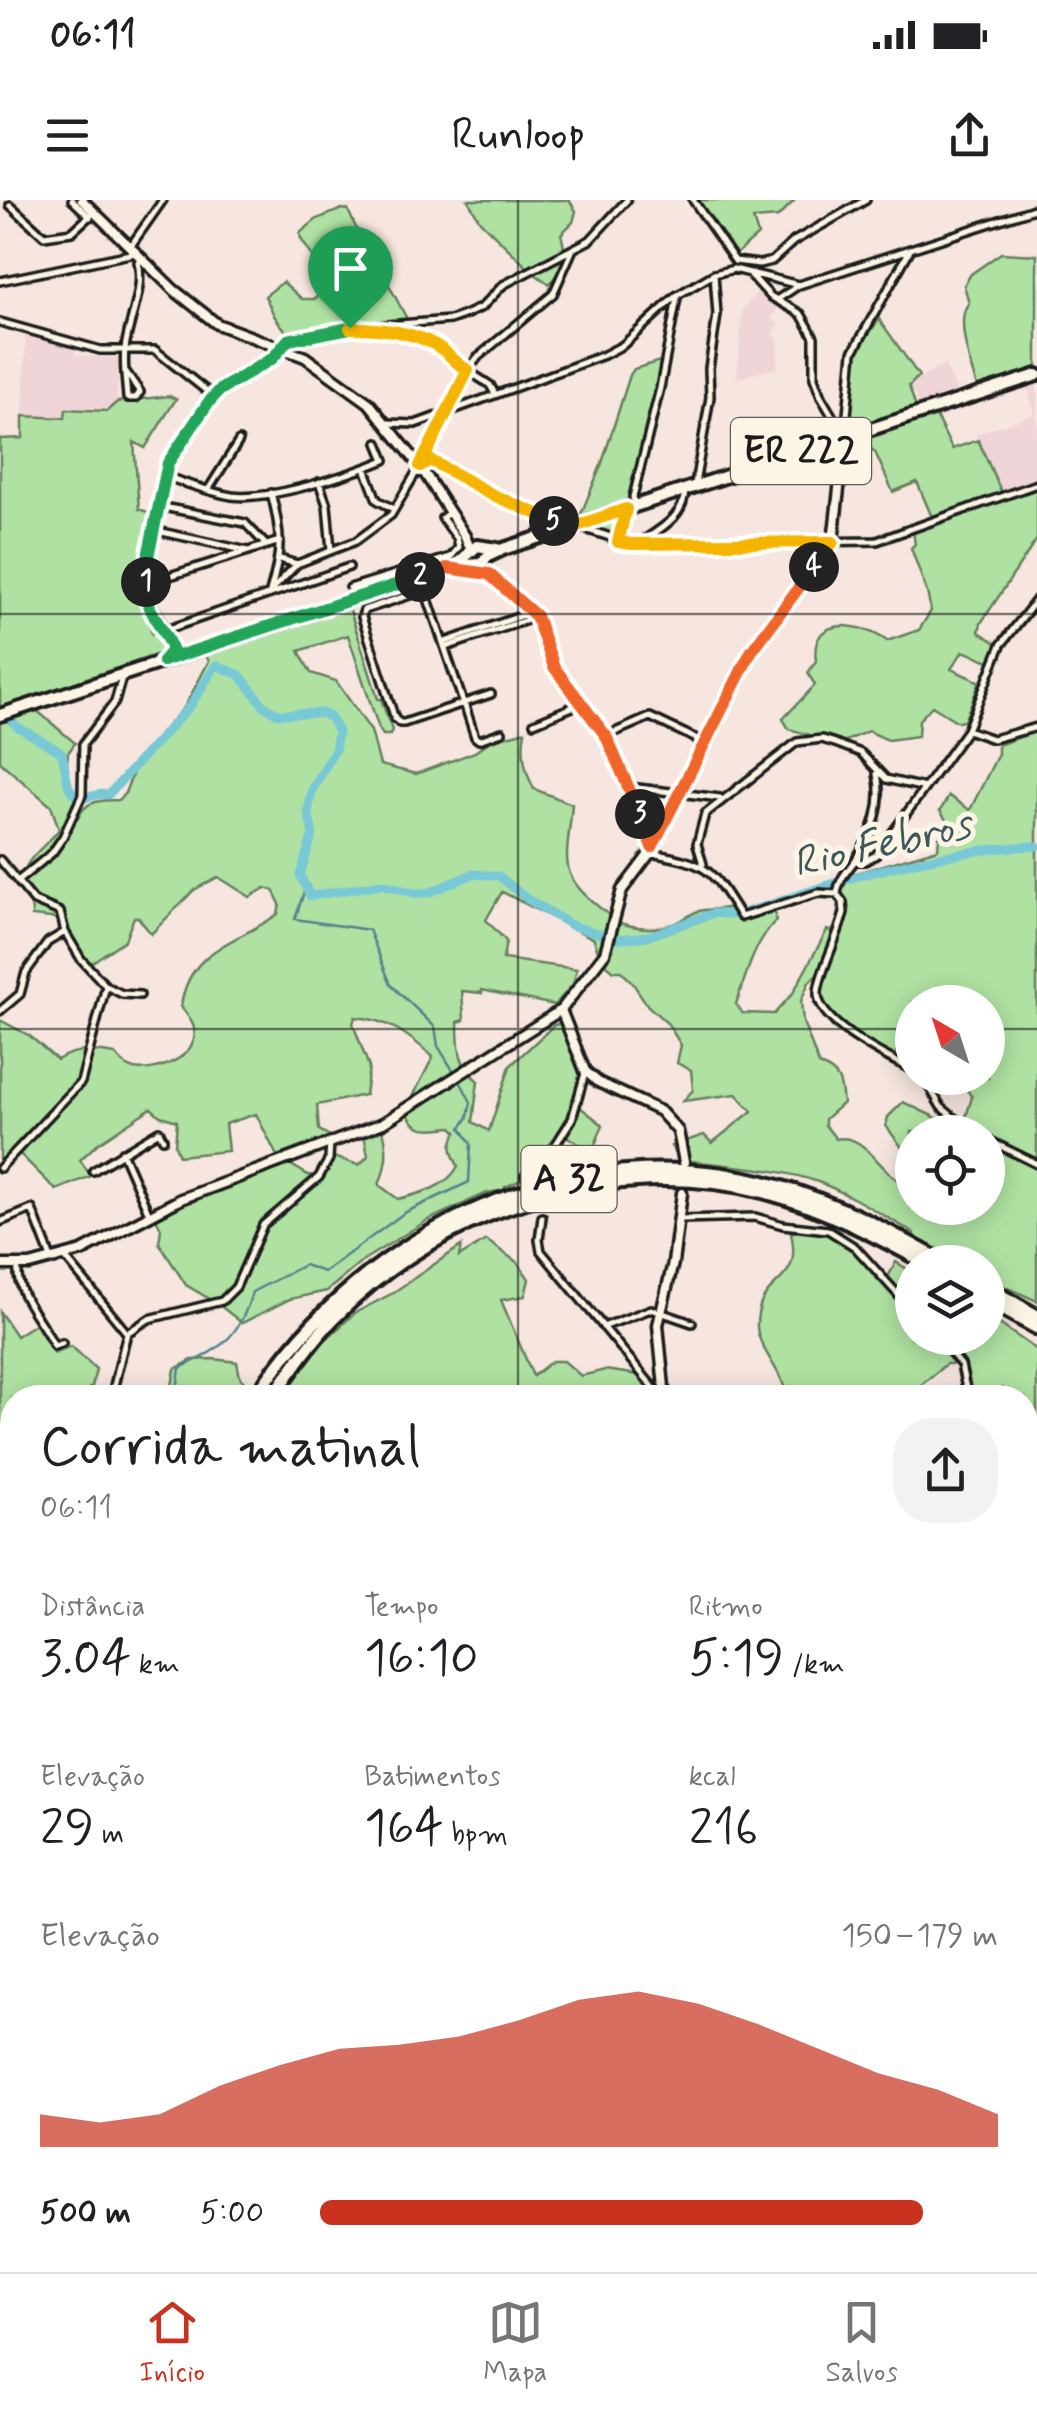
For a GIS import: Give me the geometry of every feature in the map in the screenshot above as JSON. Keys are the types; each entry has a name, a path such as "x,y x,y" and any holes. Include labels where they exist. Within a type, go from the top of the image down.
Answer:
{"highway":[{"name":"A 32","path":"265,1385 306,1331 372,1268 446,1222 516,1192 553,1182 623,1172 702,1172 773,1185 853,1213 911,1245"},
{"name":"A 32","path":"282,1385 332,1320 409,1257 482,1218 564,1191 649,1181 725,1185 764,1192 852,1224 895,1247"},
{"path":"1005,1298 1037,1316"},
{"path":"1005,1310 1037,1328"}],"main road":[{"name":"ER 222","path":"0,714 1037,374"}],"street":[{"path":"72,200 217,324 305,358 369,403 388,422 489,574 534,615 554,667 606,736 630,788 651,850"},
{"path":"82,200 92,214"},
{"path":"126,372 138,386 136,398 127,398 124,352 140,278 135,252 163,200"},
{"path":"163,661 172,650 144,589 153,530 168,463 213,396 273,358 288,340 350,328 413,324 467,314 482,307 504,285 564,250 590,240 627,200"},
{"path":"693,200 735,261 734,269"},
{"path":"735,261 772,261 784,247 866,200"},
{"path":"10,205 44,236 72,232 92,214"},
{"path":"778,299 799,286 1037,208"},
{"path":"269,594 297,564 356,542 375,530 394,509 468,370 478,357 553,294 573,249"},
{"path":"0,1265 18,1266 82,1251 181,1199 382,1123 561,1010 605,953 619,895 651,850 751,652 833,542 853,352 910,249"},
{"path":"0,282 135,252"},
{"path":"388,422 415,424 623,346 678,295 714,274 734,269 799,286"},
{"path":"750,273 770,296 801,314 814,337 814,378 833,422 845,436"},
{"path":"639,544 680,512 690,488 710,397 708,368 717,315 714,274"},
{"path":"618,542 660,388 671,336 670,318 678,295"},
{"path":"0,322 100,350 157,351 213,396"},
{"path":"411,337 413,324"},
{"path":"376,328 446,352 452,361 490,385 496,394"},
{"path":"208,490 239,441"},
{"path":"164,476 234,496 271,493 385,460 378,444"},
{"path":"420,466 430,460 493,495 571,528 639,544 886,539 1037,484"},
{"path":"365,468 377,500 394,509"},
{"path":"318,482 329,516 330,550"},
{"path":"269,594 280,560 271,493"},
{"path":"158,506 245,523 266,546"},
{"path":"350,588 451,557 459,547 442,518 450,512"},
{"path":"153,530 249,551"},
{"path":"144,589 157,580 280,541"},
{"path":"232,547 234,556"},
{"path":"280,560 297,564"},
{"path":"166,630 348,566"},
{"path":"450,567 489,574"},
{"path":"148,573 157,580"},
{"path":"491,694 464,703 404,722 395,718 362,614 366,608 425,590 445,645 464,703 476,739 502,732"},
{"path":"854,861 876,855 966,730 1001,645 1037,599"},
{"path":"445,645 534,615"},
{"path":"19,880 58,845 81,797 82,748 115,702 122,674"},
{"path":"534,723 583,703"},
{"path":"606,736 650,717 706,743"},
{"path":"966,730 993,739 1037,727"},
{"path":"837,894 818,893 740,917 703,864 697,844 705,814 797,742 807,739 822,739 861,753 876,772 896,783 925,788"},
{"path":"876,772 879,815 839,881 837,894 844,912 818,994 823,1008 838,1025 895,1062"},
{"path":"630,788 723,798"},
{"path":"651,850 703,864"},
{"path":"0,860 34,902 60,912 81,960 106,986 122,994 140,995"},
{"path":"0,1011 20,994 26,972 48,942 66,932"},
{"path":"0,1168 81,1082 106,986"},
{"path":"561,1010 585,1072 660,1112 678,1131 684,1162"},
{"path":"525,1176 549,1155 572,1118 585,1072"},
{"path":"934,1095 951,1115"},
{"path":"92,1171 159,1131 163,1139"},
{"path":"114,1385 128,1333 149,1319 217,1305 236,1287 263,1224 320,1177 329,1159 330,1143"},
{"path":"1005,1148 1037,1164"},
{"path":"122,1152 150,1215"},
{"path":"662,1385 660,1311 674,1263 682,1193"},
{"path":"0,1222 32,1209 52,1259"},
{"path":"680,1219 755,1216 783,1226 828,1230 854,1248 895,1292"},
{"path":"542,1217 538,1240 541,1252 652,1385"},
{"path":"64,1256 128,1333"},
{"path":"18,1266 17,1288 42,1321 54,1346 62,1343"},
{"path":"603,1327 651,1309 692,1322"},
{"path":"952,1355 961,1365 965,1385"}],"shaded area":[{"path":"760,288 781,304 771,319 778,324 772,335 778,338 777,368 737,378 742,311"},
{"path":"26,336 75,349 75,355 118,358 117,404 108,411 66,409 65,419 23,416"},
{"path":"945,364 958,394 919,407 911,384"},
{"path":"1037,379 1037,481 1004,494 976,434 1035,414 1026,382"}],"green space":[{"path":"468,200 569,200 576,211 573,222 561,234 563,261 549,284 480,221"},
{"path":"696,200 795,200 778,217 753,219 758,235 734,256"},
{"path":"348,210 408,321 325,329 292,339 265,296 283,282 302,299 314,299 327,289 300,233 317,219"},
{"path":"1001,253 1037,255 1037,369 977,387 963,331 969,303 964,285 971,274"},
{"path":"879,319 919,376 909,386 916,408 930,404 952,449 978,440 1005,500 1037,488 1037,539 981,623 979,632 998,644 989,661 963,651 951,669 980,682 964,721 958,722 932,706 919,720 918,736 888,740 868,731 839,744 789,729 783,719 815,685 808,673 816,661 821,635 840,626 852,627 887,641 919,630 931,611 911,548 915,544 913,531 934,522 917,482 893,492 875,452 857,437 850,413 855,355"},
{"path":"663,360 629,502 615,535 585,527 579,519 630,375 634,369"},
{"path":"169,396 176,399 145,448 134,442 139,509 153,514 141,591 152,634 161,630 167,651 0,708 0,439 23,438 23,416 65,418 66,409 107,411 117,402"},
{"path":"349,607 392,730 390,735 383,735 379,729 348,635 299,651 311,673 336,681 371,731 380,765 416,774 475,752 490,741 525,731 524,761 534,789 572,804 567,855 572,878 609,919 652,928 670,925 702,910 730,907 740,920 774,910 776,920 756,949 736,1004 742,1013 774,1014 793,993 827,930 835,931 819,972 809,982 801,1001 803,1022 819,1065 835,1075 841,1089 843,1103 825,1119 825,1125 836,1139 847,1139 864,1148 895,1178 895,1222 843,1193 801,1177 679,1159 671,1146 704,1135 712,1143 752,1111 736,1094 683,1101 693,1090 691,1070 677,1063 681,1045 632,982 601,960 594,939 502,892 486,920 506,941 503,959 577,969 573,985 554,1005 482,990 462,991 464,1020 458,1022 459,1047 466,1069 478,1081 473,1122 489,1131 510,1066 554,1025 566,1022 586,1065 580,1107 603,1125 592,1152 566,1136 544,1170 428,1220 365,1259 327,1291 290,1299 242,1323 186,1285 159,1243 161,1229 155,1216 286,1162 308,1175 318,1176 330,1156 359,1165 368,1156 364,1134 382,1127 386,1156 379,1185 398,1199 432,1189 447,1179 458,1166 452,1149 457,1132 452,1127 424,1128 410,1118 406,1110 433,1057 406,1035 378,1021 355,1017 353,1024 369,1067 365,1095 317,1105 319,1130 330,1136 277,1156 256,1114 225,1124 228,1151 179,1156 175,1145 177,1121 160,1116 151,1108 80,1160 91,1176 56,1190 18,1152 0,1167 0,1020 30,1036 57,1060 71,1053 92,1051 115,1054 134,1069 174,1061 194,1038 193,1025 181,1007 193,972 217,949 278,914 280,904 273,890 265,888 250,897 218,877 194,890 151,934 134,917 125,940 91,963 81,955 60,919 32,916 24,884 26,868 59,829 51,806 0,762 0,721 35,709 75,743 68,753 66,774 77,796 74,813 78,818 90,804 119,800 138,759 185,706 209,661 206,656 231,643"},
{"path":"1037,731 1037,1301 1005,1287 1005,1245 926,1245 912,1238 914,1233 900,1225 1005,1225 1005,1115 967,1115 971,1095 1005,1095 1005,985 895,985 895,1054 891,1060 857,1036 833,1028 814,1003 842,916 841,892 846,876 938,849 939,837 949,824 940,811 949,796 970,810 998,754 998,745"},
{"path":"903,1102 930,1115 895,1115 895,1138 886,1126 888,1117"},
{"path":"805,1228 839,1235 887,1279 895,1264 895,1355 1005,1355 1005,1328 1037,1350 1037,1385 967,1385 957,1364 946,1364 921,1385 783,1385 760,1340 757,1323 765,1296 786,1273 793,1251 791,1233"},
{"path":"486,1240 518,1263 529,1279 525,1296 501,1300 533,1376 552,1361 564,1361 581,1376 605,1370 639,1375 648,1385 290,1385 323,1342 355,1313 391,1294 461,1246 459,1257"},
{"path":"0,1312 16,1336 38,1322 54,1353 71,1346 96,1369 92,1385 0,1385"},
{"path":"192,1360 237,1362 245,1383 172,1385 175,1369"}],"waterway":[{"name":"Rio Febros","path":"7,717 61,752 69,785 76,796 108,795 190,706 216,665 240,675 264,706 278,714 322,713 331,718 338,732 335,750 312,790 308,812 313,834 300,875 310,896 382,884 428,893 473,874 499,876 527,899 573,926 619,939 649,936 714,913 735,915"},
{"name":"Rio Febros","path":"743,913 907,864 985,850 1037,846"},
{"path":"305,889 295,919 369,930 391,985 435,1027 438,1046 454,1072"},
{"path":"178,1385 180,1368 217,1348 234,1331 252,1292 304,1265 324,1272 404,1213 469,1182 471,1144 461,1128 471,1102 459,1079"}],"route":[{"path":"350,328 376,328 422,339 468,370 420,466 430,460 493,495 546,516 565,530 626,509 618,542 677,546 833,542 751,652 652,847 606,736 554,667 536,616 489,574 447,568 163,661 172,650 144,589 168,463 220,390 273,358 288,340 350,328"}]}
